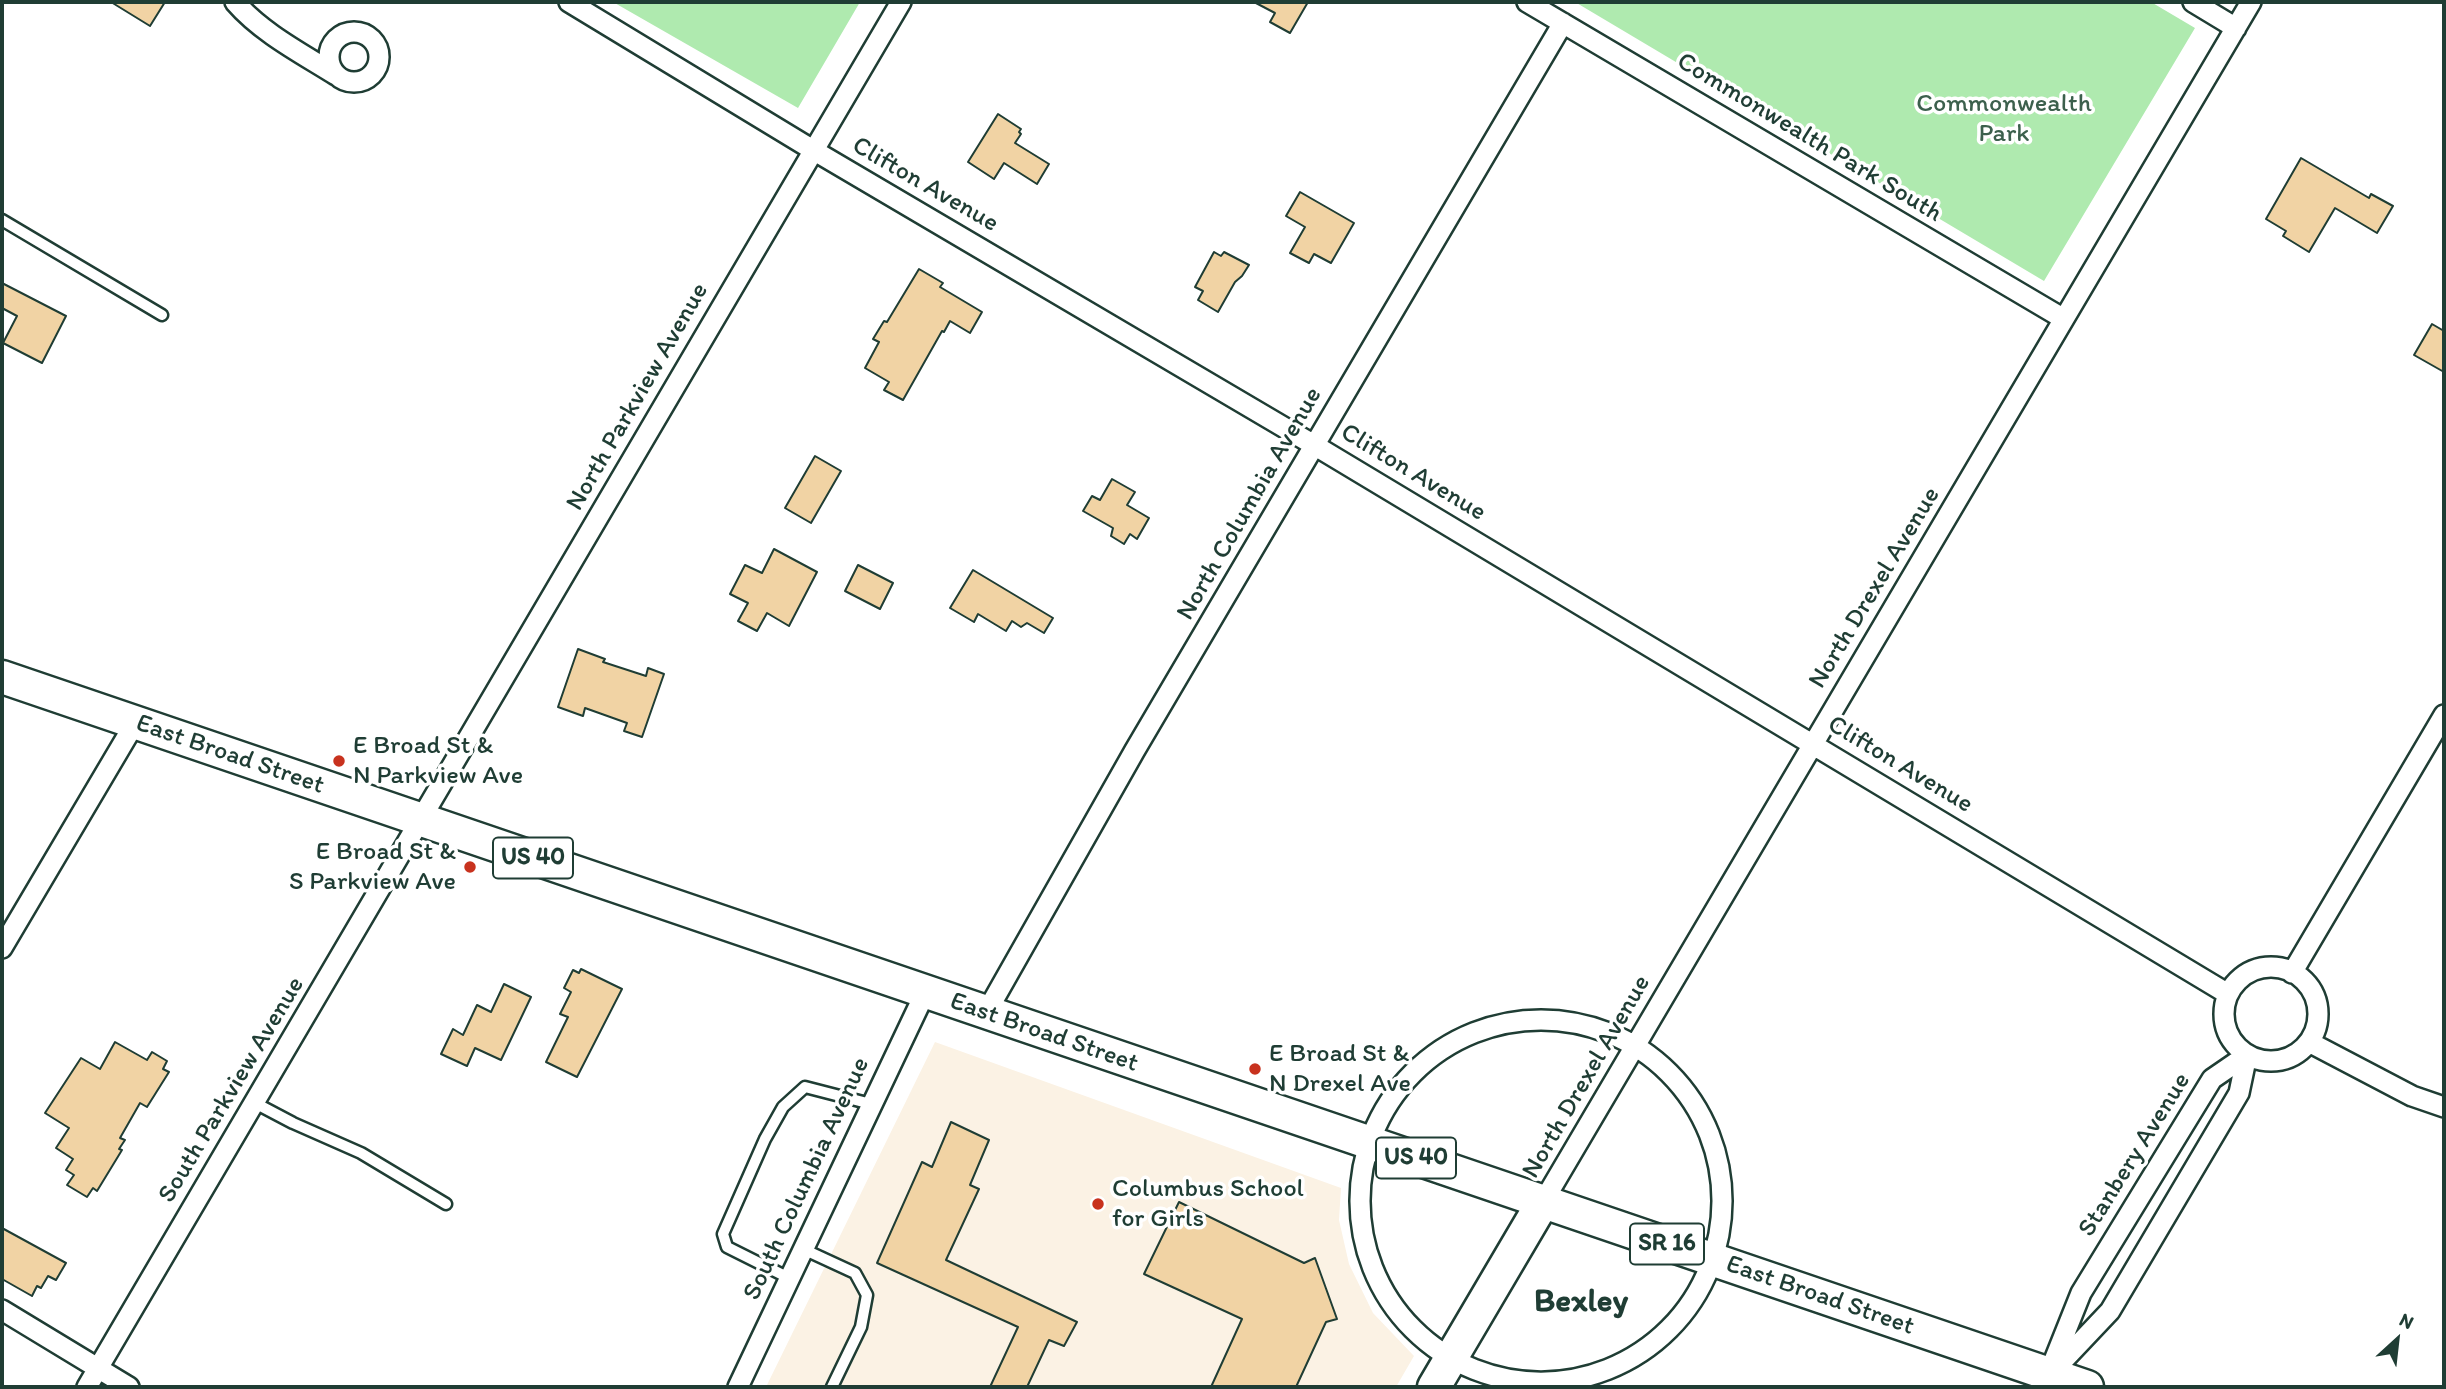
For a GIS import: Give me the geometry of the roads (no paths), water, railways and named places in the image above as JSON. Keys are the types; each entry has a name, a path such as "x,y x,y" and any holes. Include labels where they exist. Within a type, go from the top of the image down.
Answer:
{"main road":[{"name":"East Broad Street","path":"2,677 1713,1260 2047,1381 2088,1387"},
{"path":"1434,1387 1544,1202"}],"street":[{"path":"235,2 272,34 342,79"},
{"name":"Clifton Avenue","path":"569,2 813,150 1314,445 2228,994"},
{"name":"North Parkview Avenue","path":"422,820 901,2"},
{"name":"Commonwealth Park South","path":"1527,2 2064,319"},
{"path":"2193,2 2236,28"},
{"name":"North Drexel Avenue","path":"1544,1202 2251,2"},
{"name":"North Columbia Avenue","path":"986,1013 1135,750 1563,23"},
{"path":"2292,973 2444,715"},
{"path":"2,948 135,723"},
{"name":"South Parkview Avenue","path":"87,1387 422,820"},
{"path":"2278,968 2292,973 2305,982 2314,996 2318,1011 2316,1028 2309,1042 2297,1053 2282,1060 2266,1061 2247,1055 2230,1037 2224,1023 2228,994 2237,982 2256,971 2278,968"},
{"name":"South Columbia Avenue","path":"738,1387 925,993"},
{"path":"1517,1020 1559,1020 1598,1028 1635,1046 1664,1066 1685,1091 1711,1138 1719,1166 1722,1227 1713,1260 1698,1292 1675,1325 1649,1348 1615,1367 1586,1378 1551,1382 1521,1381 1485,1374 1451,1359 1403,1319 1384,1294 1363,1243 1359,1205 1361,1172 1370,1142 1387,1105 1411,1073 1442,1047 1480,1030 1517,1020"},
{"path":"2309,1042 2412,1096 2444,1107"},
{"path":"2047,1381 2110,1311 2239,1093 2247,1055"},
{"name":"Stanbery Avenue","path":"2047,1381 2081,1293 2212,1079 2247,1055"},
{"path":"2,1310 129,1387"}],"lane":[{"path":"2,220 162,315"},
{"path":"789,1278 727,1247 723,1234 765,1139 783,1107 805,1087 871,1104"},
{"path":"255,1103 361,1153 446,1204"},
{"path":"803,1249 855,1273 867,1295 860,1326 832,1387"}],"place":[{"name":"E Broad St & N Parkview Ave","path":"339,761"},
{"name":"E Broad St & S Parkview Ave","path":"470,867"},
{"name":"E Broad St & N Drexel Ave","path":"1255,1069"},
{"name":"Columbus School for Girls","path":"1098,1204"}],"district":[{"name":"Bexley","path":"1581,1303"}],"park label":[{"name":"Commonwealth Park","path":"2004,119"}]}
